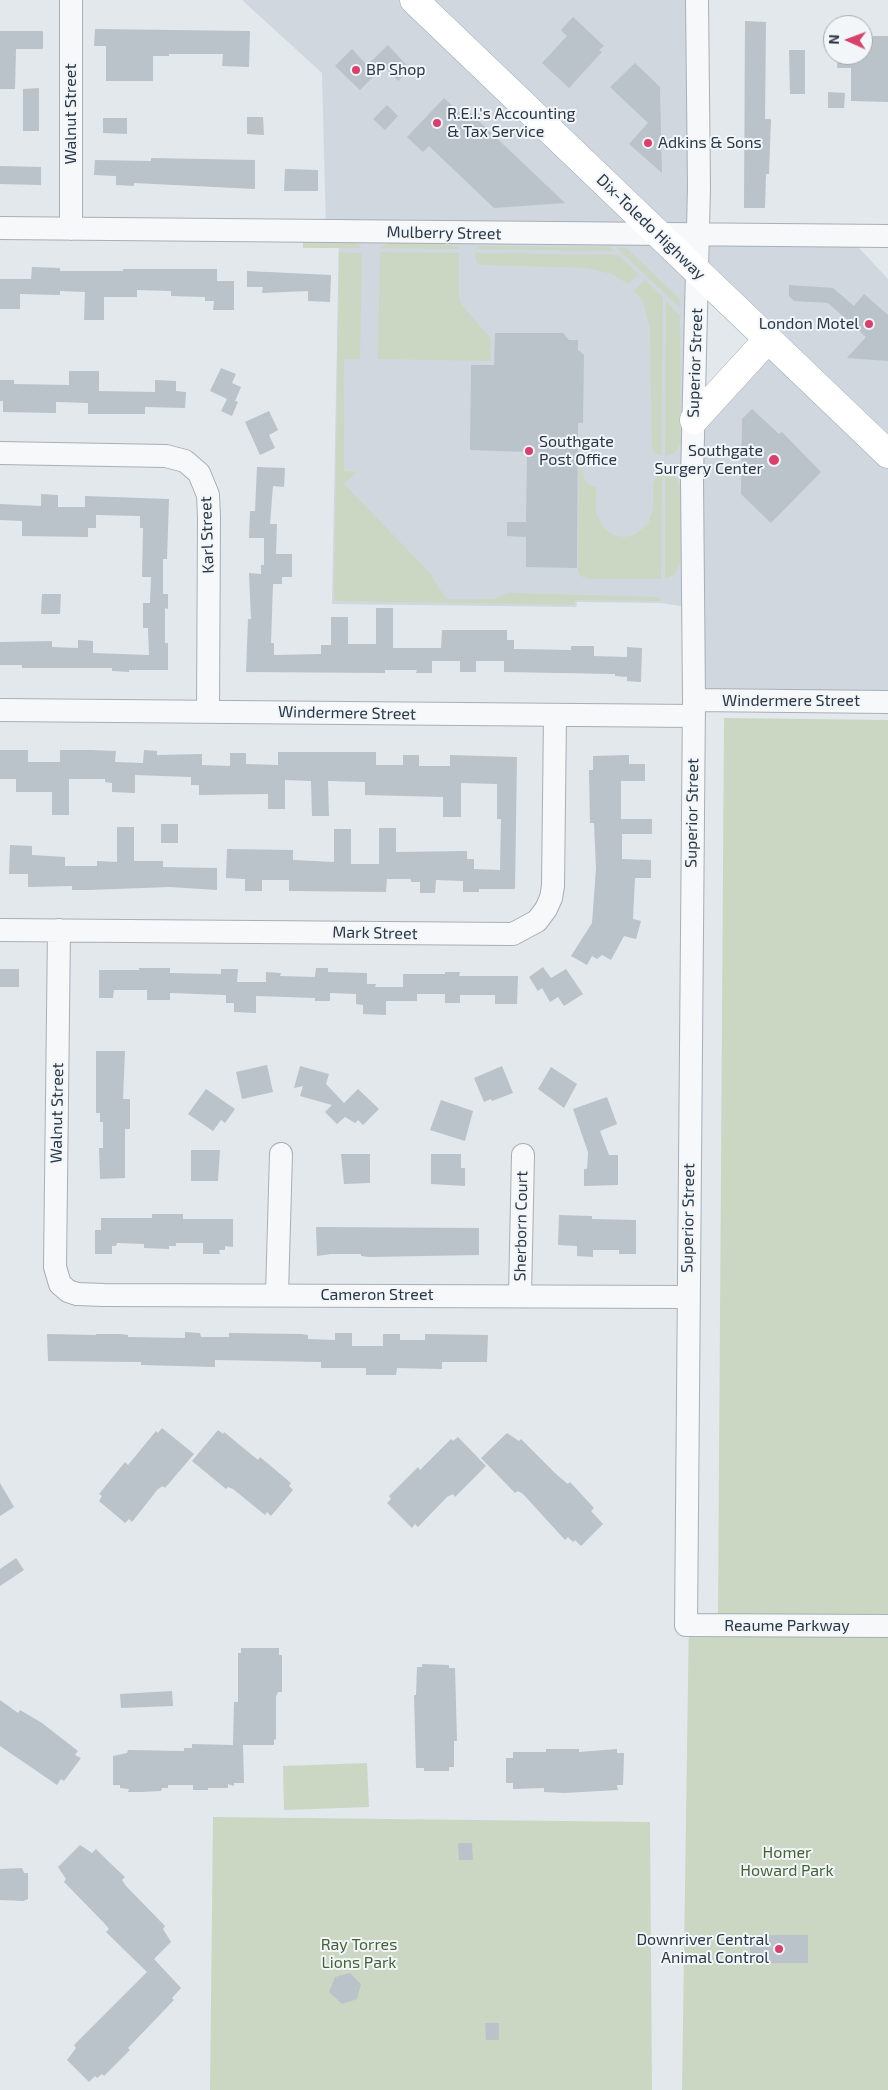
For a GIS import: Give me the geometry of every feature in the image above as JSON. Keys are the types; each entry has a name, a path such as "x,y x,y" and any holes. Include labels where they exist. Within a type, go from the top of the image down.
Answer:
{"main road":[{"name":"Dix-Toledo Highway","path":"414,0 888,454"},
{"path":"694,420 768,339"}],"street":[{"name":"Walnut Street","path":"71,0 71,228"},
{"name":"Superior Street","path":"686,1626 694,708 692,478 698,271 697,0"},
{"name":"Mulberry Street","path":"0,228 888,236"},
{"name":"Karl Street","path":"0,453 166,456 185,461 198,473 208,495 209,517 208,712"},
{"name":"Windermere Street","path":"0,710 555,715 694,708 888,702"},
{"name":"Mark Street","path":"0,930 513,934 537,921 551,898 553,886 555,715"},
{"name":"Walnut Street","path":"59,930 54,1267 60,1284 68,1291"},
{"path":"277,1294 280,1154"},
{"name":"Sherborn Court","path":"520,1296 523,1156"},
{"name":"Cameron Street","path":"68,1291 76,1294 104,1295 277,1294 688,1297"},
{"name":"Reaume Parkway","path":"686,1626 888,1626"}],"shaded area":[{"path":"242,0 697,0 698,235 848,236 888,279 888,702 694,700 693,608 661,603 577,602 576,607 332,604 339,232 326,231 322,73","holes":["698,272 768,339 694,419"]}],"green space":[{"path":"303,242 347,242 358,244 362,248 303,248"},
{"path":"388,243 432,243 456,246 460,249 380,248"},
{"path":"480,246 610,247 614,251 475,249"},
{"path":"616,247 626,248 679,298 681,309"},
{"path":"339,252 361,253 362,256 360,359 344,359 344,471 357,472 344,484 430,573 446,599 494,599 508,593 660,597 661,601 575,600 574,605 334,601"},
{"path":"380,252 459,253 459,298 462,305 491,339 491,361 378,359"},
{"path":"475,253 618,255 639,274 628,284 612,274 587,268 481,265 477,264"},
{"path":"645,280 663,297 661,456 655,454 652,447 650,329 643,301 634,291"},
{"path":"666,301 680,315 681,443 674,454 665,456"},
{"path":"579,436 582,437 583,477 589,485 596,487 596,513 604,528 613,535 624,537 634,535 648,524 653,509 653,483 657,476 662,475 661,579 588,579 581,576 578,572"},
{"path":"665,474 675,477 681,487 680,564 674,575 665,579"},
{"name":"Homer Howard Park","path":"724,718 888,720 888,2090 682,2090 689,1614 718,1613"},
{"path":"367,1763 369,1807 284,1810 283,1766"},
{"name":"Ray Torres Lions Park","path":"213,1817 650,1822 652,2090 210,2090"}],"building":[{"path":"573,17 604,46 599,50 602,52 569,88 542,63 567,36 561,30"},
{"path":"745,21 766,22 765,119 771,119 769,174 766,174 765,208 744,208"},
{"path":"95,29 250,31 249,67 222,66 223,54 169,54 169,56 153,56 153,81 106,81 106,46 94,46"},
{"path":"0,31 43,31 43,49 16,49 15,89 0,89"},
{"path":"873,36 888,36 888,102 851,101 851,68 837,68 837,65 873,65"},
{"path":"388,45 410,69 398,81 384,66 360,90 335,66 352,49 367,65"},
{"path":"789,50 805,50 805,94 790,94"},
{"path":"635,63 660,87 662,173 629,144 648,123 610,87"},
{"path":"39,88 39,131 23,131 23,89"},
{"path":"828,92 845,93 844,108 828,108"},
{"path":"444,98 460,113 465,108 565,203 494,208 429,146 423,152 407,137"},
{"path":"387,105 398,116 385,130 373,119"},
{"path":"247,117 263,117 264,135 247,134"},
{"path":"103,118 127,118 127,134 103,133"},
{"path":"151,158 255,160 255,189 134,183 134,186 116,185 116,176 94,175 95,160 151,161"},
{"path":"0,166 41,167 41,185 0,184"},
{"path":"285,169 318,170 318,191 284,191"},
{"path":"32,267 60,268 60,271 217,269 217,281 234,281 234,310 213,310 214,301 205,301 205,297 171,296 171,291 137,290 137,297 104,297 104,320 84,320 85,292 60,291 60,295 20,294 20,309 0,309 0,279 31,279"},
{"path":"247,271 331,275 330,302 308,301 308,291 262,293 263,287 247,287"},
{"name":"London Motel","path":"789,285 833,288 854,306 864,294 888,315 888,361 847,358 866,337 828,303 794,301 789,296"},
{"name":"Southgate Post Office","path":"495,333 563,333 569,340 578,340 578,350 584,355 583,423 578,423 577,568 526,567 526,537 507,536 507,522 526,522 527,452 470,450 471,365 494,365"},
{"path":"221,368 236,374 232,383 241,387 235,401 238,402 232,416 221,411 227,399 210,391"},
{"path":"69,371 99,371 99,391 155,392 155,380 176,381 176,391 186,392 185,408 145,407 145,414 88,414 88,403 56,402 56,413 3,412 3,401 0,401 0,380 14,380 14,384 69,385"},
{"name":"Southgate Surgery Center","path":"752,409 779,434 782,432 821,472 771,523 741,494 742,419"},
{"path":"269,411 278,430 269,435 275,448 260,455 245,422"},
{"path":"257,467 285,468 284,487 273,486 270,524 277,524 276,554 292,554 292,577 282,577 282,584 273,584 271,643 274,643 274,655 321,654 321,645 331,645 331,617 348,617 348,644 376,644 376,608 393,608 393,648 441,648 442,630 507,630 507,640 514,640 514,649 571,650 571,646 594,646 594,656 627,657 627,647 642,648 641,682 627,681 627,677 615,676 615,674 504,672 504,661 476,661 476,672 460,672 460,661 432,661 432,673 416,673 417,670 385,670 385,673 246,672 248,619 251,619 249,573 261,574 261,565 264,565 264,538 249,538 250,511 255,511"},
{"path":"41,494 58,495 58,507 85,507 85,496 169,499 167,559 163,559 163,594 168,594 168,609 165,608 165,643 168,643 168,670 129,670 129,672 112,671 112,668 22,668 22,665 0,665 0,642 52,641 52,647 78,648 78,640 93,641 93,653 149,655 148,628 143,628 143,603 150,603 151,577 142,577 143,528 140,528 140,516 96,515 96,528 88,528 88,537 22,536 22,521 0,520 0,504 41,506"},
{"path":"42,594 61,594 60,614 41,614"},
{"path":"0,750 28,750 28,762 60,762 60,750 116,751 115,762 143,763 144,750 157,751 157,755 202,754 202,765 230,766 230,753 246,753 246,764 278,765 278,752 376,752 376,765 403,765 403,755 419,755 419,766 450,766 450,755 517,757 515,889 479,889 479,892 463,892 463,881 436,880 435,893 420,893 420,882 411,882 411,879 387,879 386,892 289,891 289,880 262,880 262,891 245,891 245,879 226,878 227,849 293,850 293,860 334,862 334,829 351,829 351,864 379,864 379,828 396,828 396,852 467,851 467,859 474,859 474,869 500,870 501,819 497,819 497,784 461,783 461,817 443,817 443,797 365,795 365,782 328,781 329,816 312,816 311,781 285,780 285,809 268,809 268,794 199,795 199,785 191,785 191,777 135,775 135,793 112,792 112,783 105,782 105,779 69,779 69,815 52,815 52,792 16,792 16,779 0,779"},
{"path":"629,755 629,764 645,764 645,781 621,781 621,819 652,819 652,834 622,834 622,859 651,860 651,878 635,878 633,919 641,921 636,939 624,936 611,960 602,955 597,959 592,956 587,965 571,956 592,923 596,869 594,823 590,823 589,770 593,770 593,756"},
{"path":"161,824 178,824 178,843 161,843"},
{"path":"117,827 134,827 134,861 163,861 163,867 217,868 217,890 170,887 72,890 72,886 28,887 28,874 9,874 10,845 32,846 32,855 65,857 65,866 97,866 97,861 117,862"},
{"path":"543,967 551,978 566,969 583,994 564,1006 558,997 550,1002 542,988 538,991 529,977"},
{"path":"139,968 170,968 170,973 221,974 221,969 238,969 237,982 266,982 266,972 281,973 280,976 315,977 316,968 328,968 328,972 367,973 367,984 376,984 375,987 403,987 403,974 460,972 459,976 518,976 517,1004 495,1004 495,995 460,995 460,1003 445,1003 445,994 417,994 417,1001 386,1001 386,1015 363,1014 363,1005 356,1004 356,994 330,993 330,1001 315,1001 315,998 256,996 256,1013 234,1012 234,1003 226,1003 226,995 170,993 170,1000 147,1000 147,990 114,990 113,998 99,998 99,970 139,970"},
{"path":"0,969 19,969 19,987 0,987"},
{"path":"96,1051 125,1051 123,1099 130,1099 130,1129 125,1129 125,1178 100,1179 99,1148 103,1148 103,1122 100,1122 100,1113 96,1113"},
{"path":"267,1065 273,1092 242,1099 236,1072"},
{"path":"300,1066 329,1074 326,1084 344,1103 358,1089 379,1109 363,1125 358,1120 355,1123 345,1117 337,1124 325,1112 332,1105 300,1096 303,1086 294,1088"},
{"path":"502,1066 513,1093 484,1102 474,1078"},
{"path":"551,1067 577,1084 564,1108 538,1089"},
{"path":"206,1089 235,1109 225,1123 221,1120 213,1131 188,1114"},
{"path":"607,1097 617,1124 600,1131 609,1155 618,1155 618,1185 584,1186 584,1169 587,1169 588,1152 573,1109"},
{"path":"441,1100 473,1111 465,1141 430,1130"},
{"path":"191,1150 220,1150 218,1181 191,1181"},
{"path":"341,1154 370,1154 370,1183 344,1184"},
{"path":"431,1154 461,1154 461,1168 465,1168 465,1186 431,1184"},
{"path":"152,1214 183,1214 183,1219 233,1219 233,1247 225,1246 225,1250 219,1250 220,1254 203,1254 203,1243 176,1243 176,1246 169,1246 169,1249 144,1248 144,1244 117,1243 116,1246 112,1246 112,1254 95,1254 95,1230 101,1230 101,1218 152,1218"},
{"path":"559,1215 592,1216 592,1219 636,1220 636,1254 619,1254 619,1250 593,1250 593,1257 577,1256 577,1246 558,1245"},
{"path":"316,1227 479,1228 479,1255 369,1257 361,1256 361,1254 331,1254 317,1256"},
{"path":"185,1332 200,1333 201,1337 229,1337 229,1333 301,1334 308,1335 308,1339 335,1340 335,1333 352,1333 352,1346 383,1346 383,1334 400,1334 400,1340 425,1340 425,1334 488,1335 487,1362 442,1362 442,1369 397,1368 396,1375 366,1375 366,1368 321,1368 321,1362 215,1360 215,1367 141,1365 141,1362 48,1361 47,1334 120,1334 128,1335 128,1337 185,1338"},
{"path":"162,1428 194,1454 165,1488 163,1486 158,1489 132,1522 129,1519 125,1523 99,1501 102,1496 99,1494 125,1462 128,1465 156,1431 158,1433"},
{"path":"218,1430 223,1434 224,1432 258,1460 260,1457 291,1483 289,1486 293,1490 271,1516 267,1512 265,1515 233,1489 228,1487 226,1489 192,1461"},
{"path":"507,1433 519,1441 521,1439 557,1475 568,1484 570,1482 594,1508 591,1511 603,1524 581,1546 575,1540 573,1542 568,1537 565,1540 523,1494 518,1491 515,1493 481,1458"},
{"path":"458,1437 486,1466 455,1497 453,1494 447,1497 418,1527 415,1524 412,1528 387,1503 391,1499 389,1496 418,1467 420,1470 451,1439 453,1441"},
{"path":"0,1483 14,1507 0,1516"},
{"path":"16,1558 24,1570 0,1586 0,1569"},
{"path":"241,1648 279,1648 279,1655 282,1655 282,1692 278,1692 276,1697 276,1740 274,1739 274,1745 243,1745 244,1783 234,1783 234,1786 228,1784 228,1788 193,1790 193,1785 168,1785 168,1788 162,1788 161,1791 128,1792 129,1789 120,1788 120,1785 113,1785 113,1756 127,1753 128,1750 184,1751 184,1748 192,1748 192,1744 233,1745 234,1702 238,1702 238,1653 241,1653"},
{"path":"422,1664 449,1665 449,1668 455,1668 457,1741 454,1741 454,1767 449,1767 449,1771 424,1771 424,1768 416,1768 414,1695 416,1695 417,1667 422,1667"},
{"path":"172,1691 173,1706 121,1708 120,1694"},
{"path":"0,1700 18,1713 20,1710 42,1723 78,1751 75,1755 81,1758 64,1781 61,1779 57,1785 0,1746"},
{"path":"546,1749 579,1749 579,1752 617,1749 617,1753 624,1753 623,1785 617,1785 618,1790 564,1793 544,1792 544,1788 513,1789 513,1783 506,1783 506,1758 513,1758 513,1752 546,1752"},
{"path":"458,1843 472,1843 473,1860 459,1860"},
{"path":"80,1845 92,1853 96,1849 125,1877 122,1880 126,1886 165,1926 163,1929 171,1942 154,1959 181,1988 172,1998 174,2000 128,2048 130,2050 104,2076 102,2074 97,2078 95,2076 89,2082 67,2060 76,2048 74,2045 147,1972 106,1932 109,1929 105,1924 64,1882 66,1879 58,1867"},
{"path":"22,1868 24,1873 28,1873 28,1899 23,1901 0,1900 0,1869"},
{"name":"Downriver Central Animal Control","path":"750,1935 808,1935 808,1963 750,1963"},
{"path":"350,1973 361,1984 357,1999 342,2004 329,1992 335,1977"},
{"path":"485,2023 499,2023 499,2040 486,2040"}],"place":[{"name":"BP Shop","path":"356,70"},
{"name":"R.E.I.'s Accounting & Tax Service","path":"437,123"},
{"name":"Adkins & Sons","path":"648,143"},
{"name":"London Motel","path":"869,324"},
{"name":"Southgate Post Office","path":"529,451"},
{"name":"Southgate Surgery Center","path":"774,460"},
{"name":"Downriver Central Animal Control","path":"779,1949"}]}
